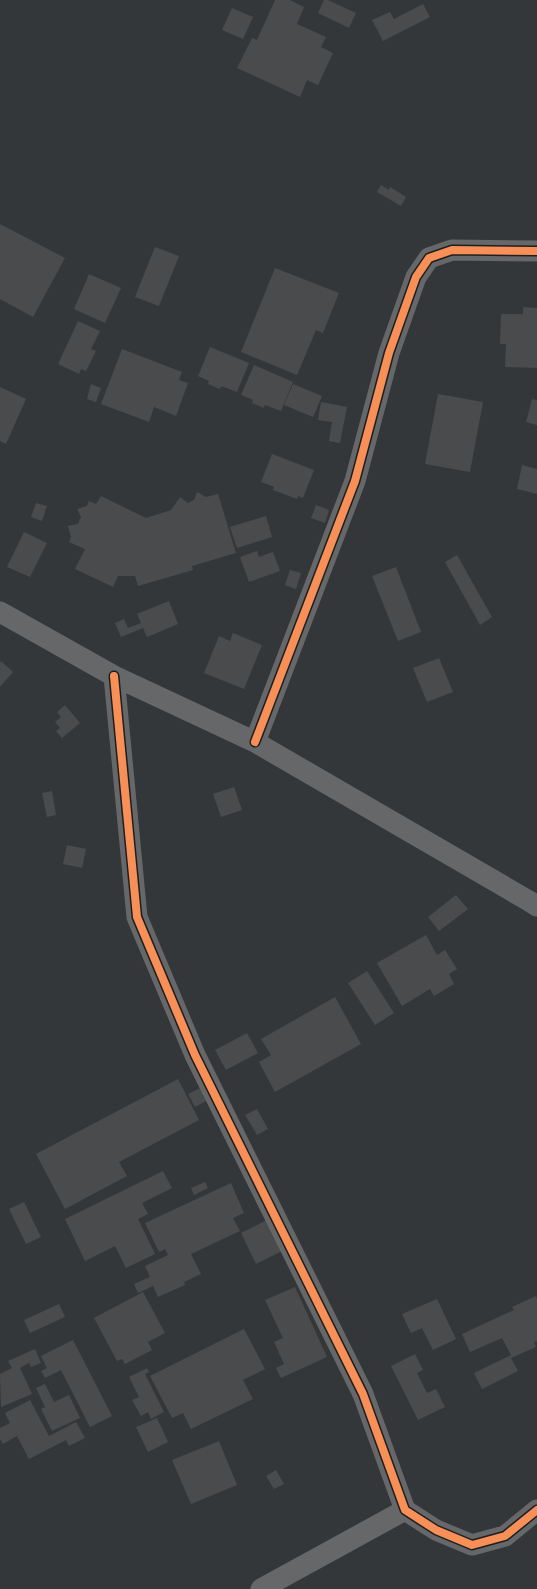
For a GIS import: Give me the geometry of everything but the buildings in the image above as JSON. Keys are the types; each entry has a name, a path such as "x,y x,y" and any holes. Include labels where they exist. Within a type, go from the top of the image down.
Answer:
{"street":[{"path":"254,742 355,481 389,353 416,277 429,258 452,250 537,251"},
{"path":"0,612 114,676 254,742 537,906"},
{"path":"114,676 137,917 195,1056 363,1394 405,1510 436,1530 472,1545 505,1536 537,1510"},
{"path":"261,1589 405,1510"}],"cycle path":[{"path":"255,742 355,481 389,353 416,277 429,258 452,250 537,251"},
{"path":"114,676 137,917 195,1055 363,1394 405,1510 436,1530 472,1545 505,1536 537,1510"}]}
